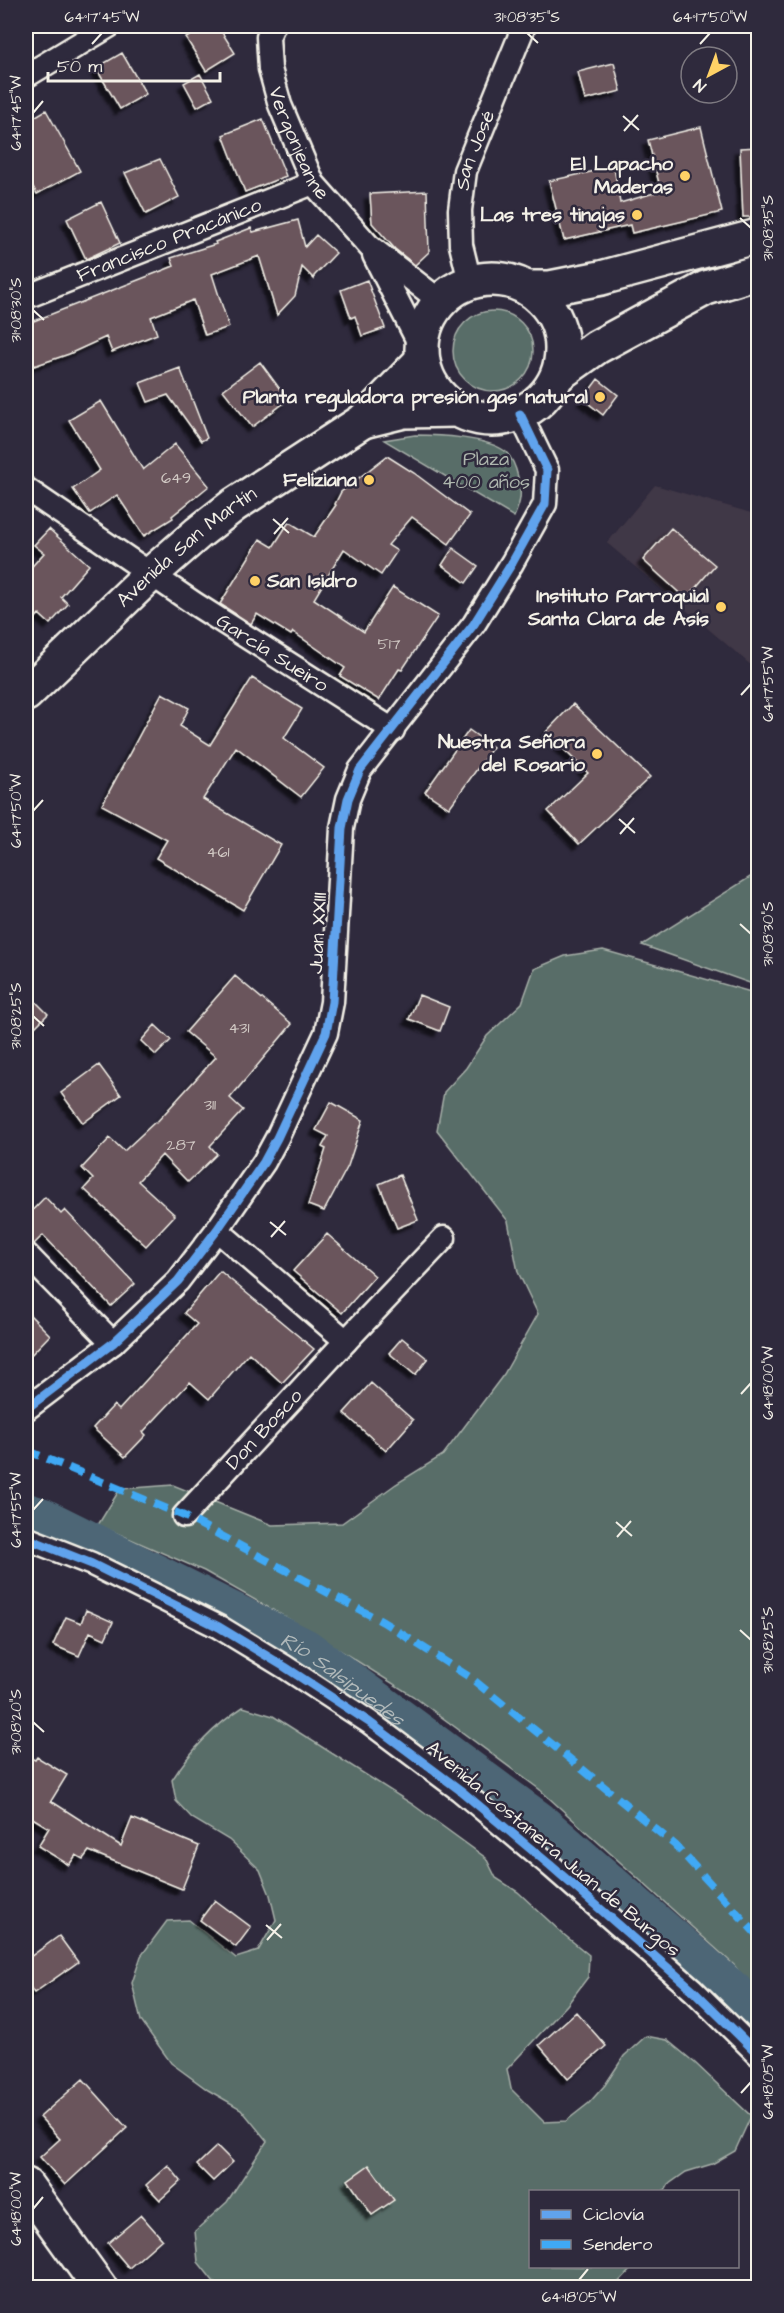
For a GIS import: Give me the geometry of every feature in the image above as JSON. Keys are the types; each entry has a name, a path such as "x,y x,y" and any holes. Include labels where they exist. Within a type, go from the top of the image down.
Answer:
{"main road":[{"path":"528,288 550,288 601,278 759,236"},
{"path":"559,374 563,355 562,335 555,316 543,300 528,288 509,281 489,278 470,282 453,290 440,301 430,315 424,330 422,353 429,380 441,397 457,410 472,417 504,419 520,414 543,398 559,374 597,347 705,288 759,272"},
{"name":"Avenida San Martín","path":"26,694 151,574 198,533 234,505 363,421 422,353"},
{"name":"Avenida San Martín","path":"363,421 404,411 457,410"},
{"path":"26,2185 100,2288"}],"street":[{"path":"26,76 109,26"},
{"name":"Vergonjeanne","path":"273,26 268,37 270,69 280,105 313,183 369,246 440,301"},
{"name":"San José","path":"470,282 461,245 460,210 465,171 525,26"},
{"name":"Francisco Pracánico","path":"26,297 313,183"},
{"name":"Vergonjeanne","path":"369,246 422,353"},
{"name":"Juan XXIII","path":"26,1408 113,1343 178,1281 217,1230 277,1138 326,1033 332,1002 342,828 348,799 360,770 474,624 546,504 547,470 520,414"},
{"name":"García Sueiro","path":"26,489 151,574 393,729"},
{"path":"217,1230 346,1341"},
{"name":"Don Bosco","path":"184,1516 444,1238"},
{"path":"26,1254 113,1343"},
{"name":"Avenida Costanera Juan de Burgos","path":"26,1538 92,1564 219,1627 369,1722 460,1790 550,1865 693,1990 759,2054"}],"shaded area":[{"name":"Instituto Parroquial Santa Clara de Asís","path":"655,485 758,515 758,671 607,543"}],"green space":[{"path":"493,311 508,314 521,323 530,336 533,351 530,366 521,379 508,388 493,391 478,388 465,379 456,366 453,351 456,336 465,323 478,314"},
{"name":"Plaza 400 años","path":"415,435 449,436 475,440 506,452 515,467 520,488 519,502 514,517 384,440"},
{"path":"758,872 758,986 642,945"},
{"path":"603,950 758,994 758,1996 734,1965 539,1789 413,1696 301,1626 204,1571 98,1525 120,1489 173,1485 272,1525 342,1523 396,1484 443,1455 504,1374 538,1314 518,1272 508,1221 437,1130 444,1092 466,1068 487,1036 522,1003 534,969 565,956"},
{"path":"243,1707 273,1716 412,1804 486,1858 496,1878 518,1892 589,1955 588,1977 567,2005 507,2069 511,2089 544,2122 566,2121 589,2103 605,2085 624,2056 646,2036 667,2040 751,2116 735,2151 712,2164 686,2172 669,2184 666,2190 529,2190 529,2268 632,2268 614,2287 218,2287 198,2262 195,2231 227,2202 267,2141 241,2109 208,2090 171,2063 141,2021 132,1983 141,1956 167,1921 189,1920 236,1958 258,1951 276,1920 270,1895 260,1870 229,1840 192,1818 176,1801 172,1780 204,1739"}],"building":[{"path":"206,26 218,26 235,53 206,71 186,38"},
{"path":"122,53 146,94 120,109 96,68"},
{"path":"614,63 621,91 585,100 578,72"},
{"path":"200,74 213,98 197,107 184,83"},
{"path":"46,110 80,171 37,194 26,174 26,122"},
{"path":"263,119 286,176 245,192 223,135"},
{"path":"701,127 722,212 632,233 630,225 564,240 549,181 614,167 620,203 661,191 648,140"},
{"path":"759,147 759,217 743,217 740,148"},
{"path":"160,159 179,197 146,214 125,173"},
{"path":"427,191 429,252 415,265 395,249 372,223 370,194"},
{"path":"101,202 120,243 86,259 67,219"},
{"path":"298,220 305,247 316,235 336,253 314,276 314,279 302,267 295,296 277,315 259,256 212,274 229,327 205,335 193,300 151,317 157,334 112,352 106,337 69,354 34,366 26,341 26,324 174,266 171,258 216,244 215,242 251,228 253,232"},
{"path":"367,280 385,328 362,336 355,316 351,318 341,290"},
{"path":"260,362 288,400 252,427 223,390"},
{"path":"180,368 207,438 201,441 168,395 148,402 140,383"},
{"name":"Planta reguladora presión gas natural","path":"598,379 618,395 603,415 583,399"},
{"path":"101,401 143,470 175,444 209,486 172,516 173,518 144,536 117,495 90,513 73,489 100,470 69,420"},
{"path":"387,456 470,515 449,544 412,517 388,545 397,551 381,575 344,549 314,599 364,632 393,587 438,616 379,700 340,676 345,668 293,632 291,635 257,614 251,624 220,604 260,539 273,547 289,522 314,537 336,505 341,492"},
{"path":"671,528 715,565 686,599 643,560"},
{"path":"49,529 89,565 61,597 68,604 50,624 39,614 26,629 26,573 44,553 34,545"},
{"path":"453,548 478,566 466,583 442,565"},
{"path":"252,678 302,709 284,738 324,768 301,797 236,747 203,799 281,845 243,910 156,858 167,840 102,805 162,693 189,708 180,726 210,745"},
{"name":"Nuestra Señora del Rosario","path":"573,704 650,777 579,844 548,811 588,773 546,732"},
{"path":"469,730 493,747 449,808 425,792"},
{"path":"235,976 292,1024 230,1098 243,1110 210,1146 217,1154 188,1182 162,1155 138,1181 175,1215 146,1246 84,1189 93,1179 82,1168 110,1138 124,1151 156,1123 216,1057 186,1032"},
{"path":"26,992 48,1014 26,1036"},
{"path":"419,995 449,1007 440,1031 409,1019"},
{"path":"155,1025 171,1040 156,1055 141,1041"},
{"path":"99,1065 121,1095 83,1123 61,1093"},
{"path":"331,1102 363,1120 348,1166 324,1211 308,1205 326,1149 322,1147 328,1136 316,1130"},
{"path":"400,1175 418,1220 397,1228 379,1184"},
{"path":"45,1197 61,1214 65,1210 135,1284 111,1306 43,1235 34,1244 26,1241 26,1217"},
{"path":"327,1234 375,1276 342,1313 293,1271"},
{"path":"220,1271 314,1349 282,1383 249,1353 209,1399 190,1382 143,1432 146,1435 125,1457 93,1428 114,1405 119,1410 197,1324 184,1313"},
{"path":"26,1311 50,1335 26,1360"},
{"path":"402,1338 428,1359 415,1375 389,1353"},
{"path":"371,1383 413,1420 386,1451 344,1413"},
{"path":"86,1610 113,1622 105,1639 90,1632 79,1656 53,1645 66,1617 81,1623"},
{"path":"26,1756 35,1760 37,1757 67,1775 51,1801 121,1846 132,1818 199,1846 182,1889 89,1851 83,1859 76,1855 69,1865 38,1846 49,1828 26,1814"},
{"path":"215,1900 251,1927 236,1947 200,1920"},
{"path":"59,1936 78,1962 34,1993 26,1981 26,1960"},
{"path":"576,2012 606,2046 568,2079 539,2045"},
{"path":"83,2079 127,2128 65,2185 40,2157 60,2139 40,2117"},
{"path":"217,2146 233,2162 213,2181 197,2165"},
{"path":"168,2165 181,2181 160,2200 146,2185"},
{"path":"369,2165 394,2200 372,2215 348,2180"},
{"path":"141,2215 162,2239 129,2268 108,2243"}],"waterway":[{"name":"Río Salsipuedes","path":"26,1514 43,1519 304,1649 539,1823 744,2002 758,2021"}],"marked path":[{"path":"26,1450 184,1516 383,1622 471,1678 675,1845 758,1936"}],"cycle path":[{"path":"26,1409 113,1343 178,1281 217,1230 264,1162 277,1138 326,1033 332,1002 342,828 348,799 360,770 474,624 545,504 547,470 520,414"},
{"path":"26,1538 92,1564 219,1627 369,1722 460,1790 550,1865 693,1990 758,2054"}],"place":[{"name":"El Lapacho Maderas","path":"685,176"},
{"name":"Las tres tinajas","path":"637,215"},
{"name":"Planta reguladora presión gas natural","path":"600,397"},
{"name":"Feliziana","path":"369,480"},
{"name":"San Isidro","path":"255,581"},
{"name":"Instituto Parroquial Santa Clara de Asís","path":"721,607"},
{"name":"Nuestra Señora del Rosario","path":"597,754"}]}
